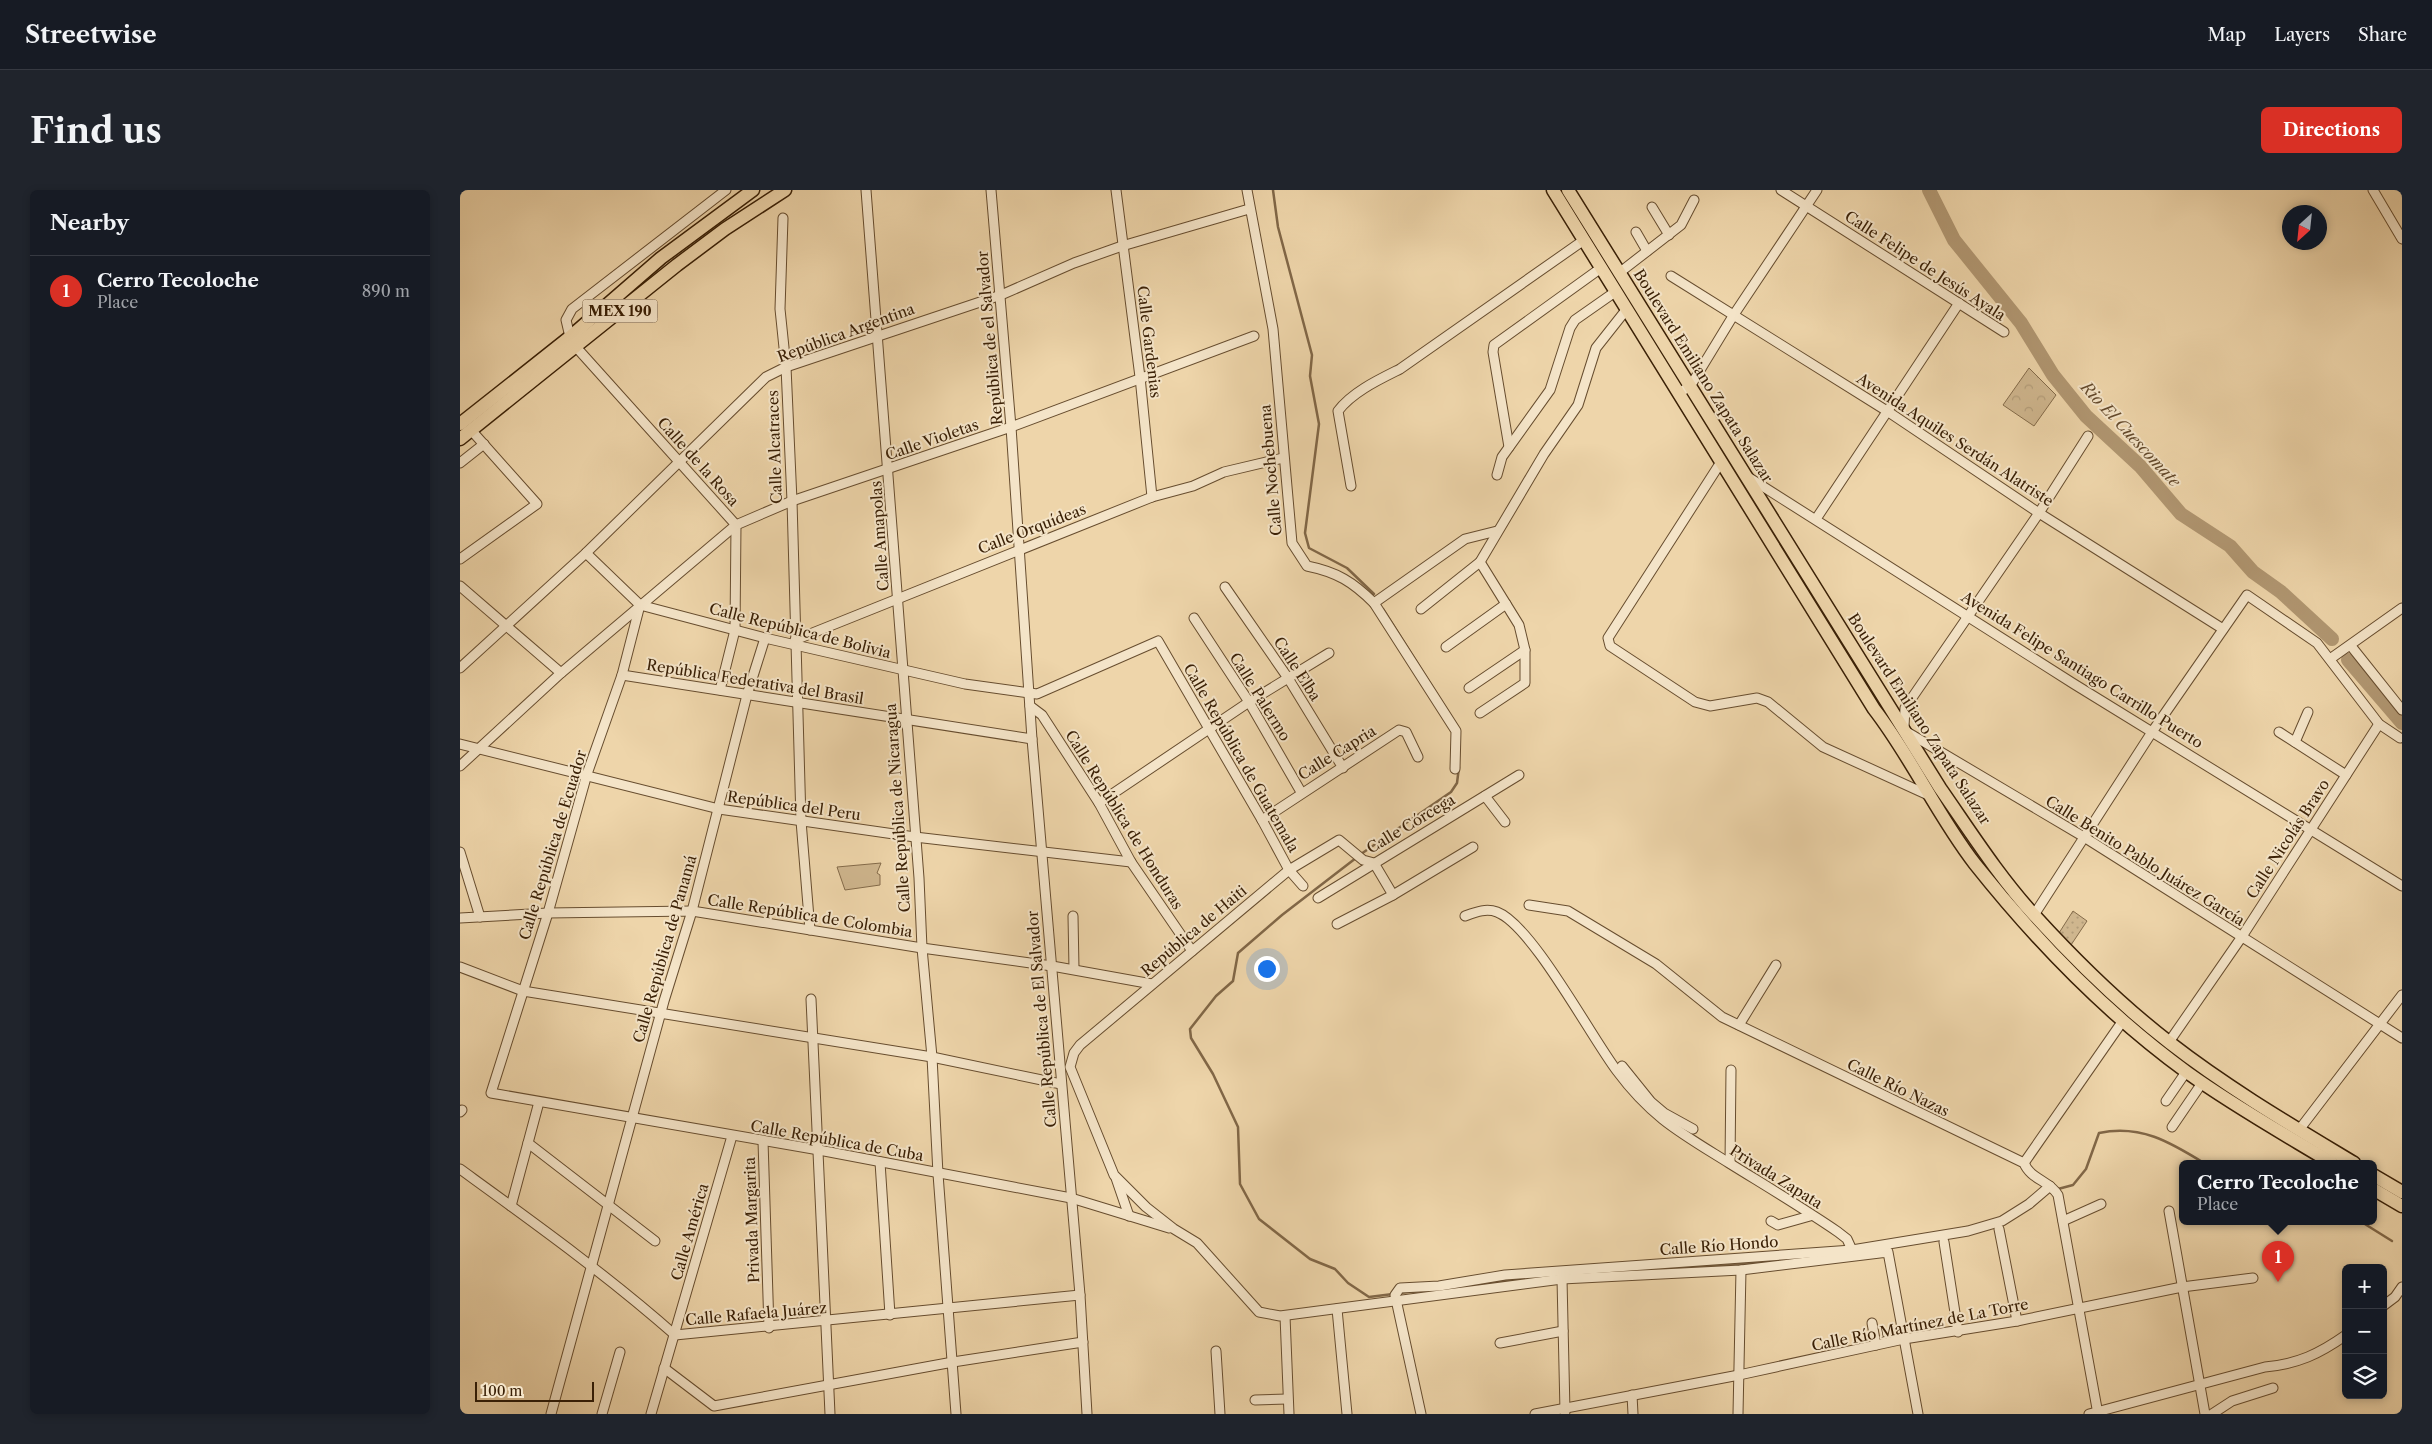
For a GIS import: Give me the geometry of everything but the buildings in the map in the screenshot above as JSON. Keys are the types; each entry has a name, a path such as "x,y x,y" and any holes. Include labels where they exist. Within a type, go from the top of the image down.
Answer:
{"main road":[{"name":"MEX 190","path":"573,342 661,258 753,190"},
{"name":"MEX 190","path":"460,439 466,427 573,342 725,229 785,190"},
{"name":"Boulevard Emiliano Zapata Salazar","path":"1553,190 1874,709 1898,744 1928,795 1974,863 2062,965 2122,1022 2202,1084 2327,1160"},
{"name":"Boulevard Emiliano Zapata Salazar","path":"1568,190 1945,796 2006,882 2034,915 2105,987 2168,1042 2224,1083 2349,1160"},
{"path":"1898,744 1907,735"},
{"path":"2377,1177 2402,1192"},
{"path":"2377,1190 2402,1206"}],"street":[{"path":"573,342 566,320 572,309 726,190"},
{"name":"Calle Amapolas","path":"866,190 902,670"},
{"name":"República de el Salvador","path":"991,190 1011,427 1029,693"},
{"name":"Calle Gardenias","path":"1116,190 1140,377 1152,498"},
{"name":"Calle Nochebuena","path":"1247,190 1272,328 1292,543 1307,566 1330,570 1356,585 1374,603 1456,731 1455,769"},
{"name":"Calle Felipe de Jesús Ayala","path":"1781,190 2004,332"},
{"path":"1678,394 1691,385 1817,190"},
{"path":"2373,190 2402,239"},
{"path":"1619,273 1681,225 1694,200"},
{"path":"1652,207 1669,236"},
{"name":"República Argentina","path":"460,668 586,553 766,378 786,367 1001,295 1074,263 1122,246 1249,209"},
{"name":"Calle Alcatraces","path":"783,218 780,308 786,367 792,501 801,821 810,930"},
{"path":"1636,232 1647,250"},
{"path":"1351,486 1338,411 1344,404 1383,377 1400,369 1584,240"},
{"path":"1509,447 1493,352 1494,345 1601,268"},
{"name":"Avenida Aquiles Serdán Alatriste","path":"1671,276 1887,411 2039,513 2223,628"},
{"path":"1496,475 1502,457 1550,390 1570,328 1575,320 1615,292"},
{"path":"1816,519 1959,303"},
{"path":"1421,609 1480,562 1544,454 1578,405 1596,348 1626,310"},
{"name":"Calle Violetas","path":"460,766 562,673 736,525 792,501 1011,427 1140,377 1254,336"},
{"name":"Calle de la Rosa","path":"573,342 736,525 735,630 720,690"},
{"path":"460,559 537,504 484,444 466,427"},
{"path":"1907,735 1905,708 2039,513 2088,436"},
{"path":"460,463 484,444"},
{"name":"Calle Orquídeas","path":"795,642 898,597 1152,498 1193,486 1224,472 1283,458"},
{"path":"1721,462 1608,638 1610,646 1695,702 1710,706 1756,698 1768,702 1822,747 1928,795"},
{"name":"Avenida Felipe Santiago Carrillo Puerto","path":"1748,477 2152,732 2311,828 2402,886"},
{"path":"1374,603 1465,539 1497,531"},
{"name":"Calle República de Bolivia","path":"586,553 640,605 765,638 795,642 902,670 965,684 1029,693"},
{"path":"1480,562 1519,625 1524,650 1526,683 1480,713"},
{"path":"460,586 562,673"},
{"name":"Calle Elba","path":"1225,587 1288,678 1344,768"},
{"path":"2034,915 2152,732 2247,595 2316,643 2332,658 2379,724 2400,738"},
{"path":"1446,647 1506,604"},
{"name":"Calle República de Ecuador","path":"491,1093 548,913 587,774 622,675 640,605"},
{"path":"2332,658 2402,608"},
{"name":"Calle Palermo","path":"1194,618 1249,702 1302,792"},
{"name":"Calle República de Panamá","path":"551,1414 593,1268 660,1013 692,912 747,695 765,638"},
{"name":"Calle República de Guatemala","path":"1029,693 1037,694 1158,641 1262,820 1288,870 1303,886"},
{"path":"2348,648 2402,710"},
{"path":"1469,688 1524,650"},
{"path":"1099,803 1249,702 1329,653"},
{"name":"Calle República de Nicaragua","path":"902,670 919,878 922,948 932,1057 938,1174 956,1414"},
{"name":"República Federativa del Brasil","path":"622,675 1032,739"},
{"name":"Calle República de El Salvador","path":"1029,693 1060,1051 1066,1067 1061,1084 1080,1295 1086,1414"},
{"name":"Calle República de Honduras","path":"1030,706 1042,716 1099,803 1131,862 1192,952"},
{"name":"Calle Benito Pablo Juárez García","path":"1874,709 1887,714 1907,735 2084,837 2402,1038"},
{"path":"2296,742 2308,712"},
{"name":"Calle Nicolás Bravo","path":"2168,1042 2241,938 2379,724"},
{"name":"Calle Capria","path":"1262,820 1302,792 1344,768 1399,730 1406,732 1418,757"},
{"path":"2279,732 2346,775"},
{"name":"República del Peru","path":"460,744 587,774 719,809 915,837 1131,862"},
{"name":"Calle Córcega","path":"1318,898 1519,775"},
{"path":"1485,796 1504,822"},
{"name":"República de Haiti","path":"1074,1053 1080,1045 1288,870 1339,840 1363,860 1374,863"},
{"path":"1337,924 1393,895 1473,847"},
{"path":"460,852 480,917"},
{"path":"1374,863 1393,895"},
{"name":"Calle Río Nazas","path":"1529,905 1568,911 1620,940 1656,964 1722,1017 2024,1163"},
{"name":"Privada Zapata","path":"1465,916 1489,910 1498,912 1515,924 1545,962 1616,1070 1643,1104 1679,1133 1730,1163 1847,1239 1852,1250"},
{"name":"Calle República de Colombia","path":"460,918 548,913 692,912 922,948 1074,969 1152,984"},
{"path":"1073,916 1074,969"},
{"path":"1739,1025 1776,966"},
{"path":"460,968 523,992 932,1057 1061,1084"},
{"path":"2300,1130 2402,995"},
{"path":"811,1000 830,1414"},
{"path":"2038,1194 2034,1178 2024,1163 2122,1022"},
{"path":"1060,1051 1066,1056 1074,1053"},
{"path":"1074,1053 1066,1067 1114,1175 1129,1216"},
{"path":"1622,1066 1651,1102 1664,1113 1693,1129"},
{"path":"1730,1163 1731,1070"},
{"path":"2166,1101 2186,1072"},
{"path":"2172,1127 2202,1084"},
{"name":"Calle República de Cuba","path":"491,1093 763,1142 819,1150 1071,1198 1174,1229"},
{"path":"511,1206 540,1102"},
{"path":"1679,1133 1680,1122"},
{"name":"Calle América","path":"651,1414 732,1136"},
{"name":"Privada Margarita","path":"763,1142 769,1328"},
{"path":"528,1143 610,1205 655,1242"},
{"path":"880,1162 890,1315"},
{"name":"Calle Rafaela Juárez","path":"460,1169 593,1268 675,1335 769,1328 1080,1295"},
{"path":"1114,1175 1146,1207 1174,1229 1197,1243 1259,1312 1269,1316 1285,1316 1337,1309 1396,1296 1420,1414"},
{"path":"2034,1178 2053,1189 2063,1221 2095,1413 2265,1367 2289,1365 2330,1346 2342,1338"},
{"name":"Calle Río Hondo","path":"1396,1296 1400,1288 1440,1286 1505,1275 1852,1250 1968,1231 2002,1221 2029,1204 2038,1194 2053,1189"},
{"path":"2063,1221 2101,1204"},
{"path":"2169,1211 2205,1414"},
{"path":"1771,1221 1778,1225 1810,1216"},
{"path":"2000,1230 2017,1321"},
{"path":"1944,1242 1958,1332"},
{"name":"Calle Río Hondo","path":"1396,1296 1562,1279 1741,1270 1888,1252 1904,1339"},
{"path":"1738,1414 1741,1270"},
{"name":"Calle Río Martínez de La Torre","path":"1535,1414 1565,1411 1632,1395 1739,1375 1904,1339 1958,1332 2017,1321 2182,1287 2253,1278"},
{"path":"1562,1279 1565,1411"},
{"path":"2387,1303 2395,1297 2402,1287"},
{"path":"1337,1309 1347,1414"},
{"path":"1285,1316 1289,1414"},
{"path":"1872,1324 1876,1345"},
{"path":"1500,1344 1563,1331"},
{"path":"1904,1339 1918,1414"},
{"path":"664,1368 714,1406 953,1362 1083,1342"},
{"path":"1216,1351 1220,1414"},
{"path":"602,1414 620,1352"},
{"path":"2212,1414 2232,1401 2273,1388"},
{"path":"1632,1395 1633,1414"},
{"path":"1255,1400 1287,1399"}],"green space":[{"path":"2029,368 2056,395 2034,426 2003,405"},
{"path":"881,863 877,873 880,875 880,885 845,890 837,867"},
{"path":"2073,911 2087,921 2071,945 2059,933"}],"waterway":[{"path":"1273,190 1278,227 1312,355 1310,376 1319,424 1305,533 1309,548 1347,568 1374,594"},
{"name":"Rio El Cuescomate","path":"1929,190 1954,240 2021,323 2053,375 2086,416 2140,466 2181,514 2230,546 2253,572 2281,592 2332,639"},
{"path":"1383,609 1457,726"},
{"name":"Rio El Cuescomate","path":"2348,660 2402,723"},
{"path":"1361,854 1451,792 1457,783 1459,767"},
{"path":"1356,858 1282,915 1238,953 1233,981 1216,996 1190,1029 1191,1038 1213,1074 1238,1127 1240,1184 1259,1219 1310,1259 1335,1269 1348,1283 1369,1297 1393,1294"},
{"path":"2058,1189 2073,1185 2086,1169 2099,1133 2114,1131 2141,1133 2167,1142 2199,1160"},
{"path":"2366,1225 2392,1241"},
{"path":"1602,1272 1733,1265 1774,1260"},
{"path":"1468,1285 1542,1277"},
{"path":"1398,1293 1420,1291"}],"place":[{"name":"Cerro Tecoloche","path":"2278,1282"}]}
